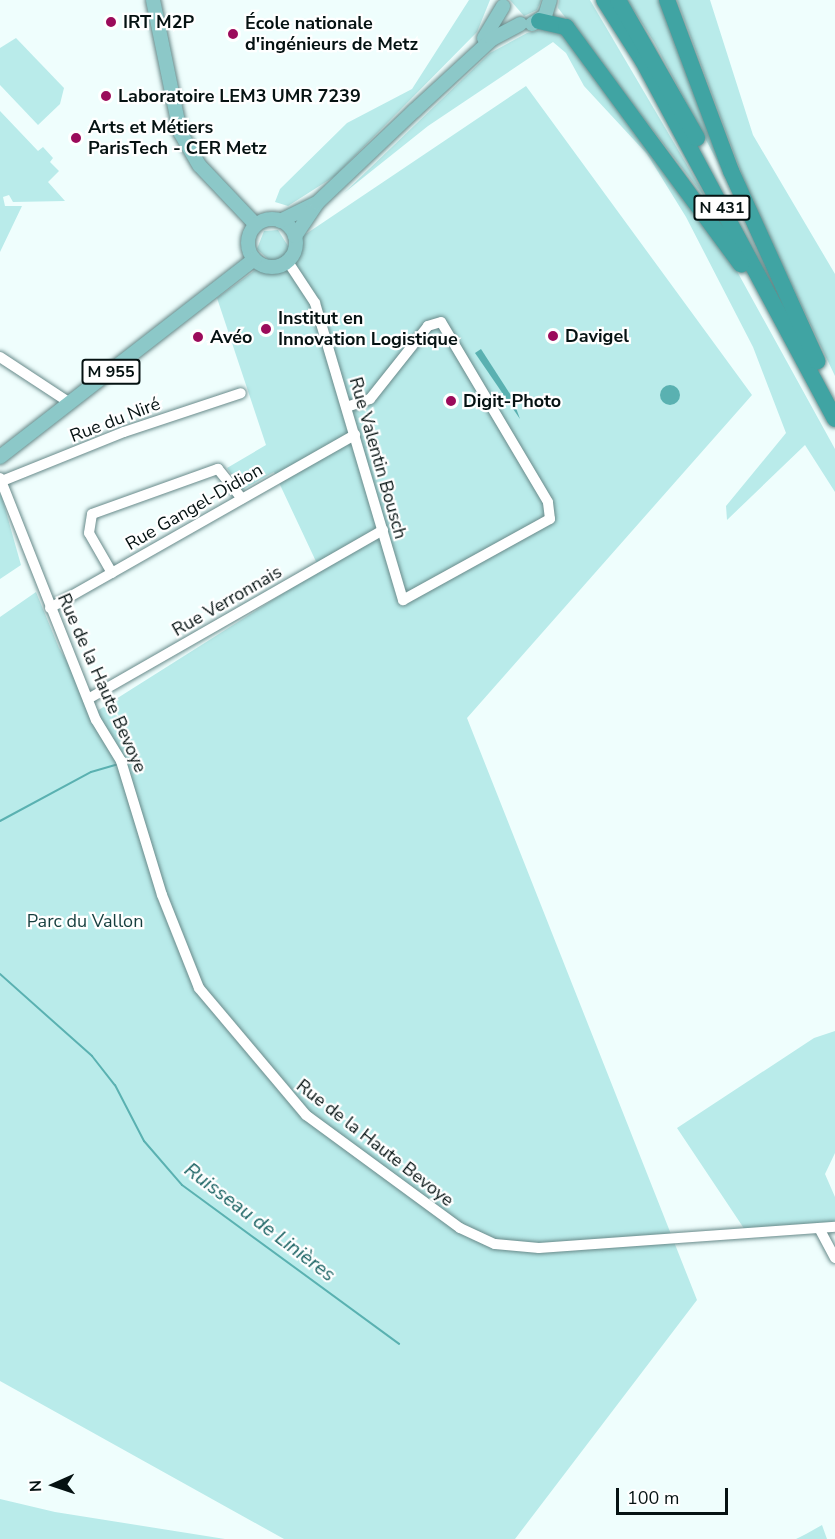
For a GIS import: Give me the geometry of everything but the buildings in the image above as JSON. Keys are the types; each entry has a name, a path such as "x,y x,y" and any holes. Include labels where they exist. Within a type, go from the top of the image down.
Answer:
{"highway":[{"name":"N 431","path":"604,0 643,62 810,361 835,395"},
{"name":"N 431","path":"618,0 810,361 835,419"},
{"path":"667,0 731,171 810,361"},
{"path":"539,21 560,24 581,45 716,227 810,361"}],"main road":[{"path":"153,0 180,132 200,166 256,225"},
{"path":"256,225 248,242 254,260 267,267 288,262 295,236 317,203 492,39 520,24 539,21 550,0"},
{"path":"502,3 520,24"},
{"path":"414,111 494,27 502,3"},
{"path":"256,225 280,220 317,203"},
{"path":"280,220 295,236"},
{"name":"M 955","path":"0,457 254,260"}],"street":[{"name":"Rue Valentin Bousch","path":"288,262 315,303 403,600 544,525 552,511 441,322 428,326 369,399 347,407"},
{"path":"0,357 70,404"},
{"name":"Rue du Niré","path":"1,480 124,432 242,393"},
{"name":"Rue Gangel-Didion","path":"50,608 355,435"},
{"path":"112,573 89,533 92,514 218,469 242,499"},
{"name":"Rue de la Haute Bevoye","path":"1,480 88,699 121,761 162,895 213,1010 306,1115 426,1204 480,1239 513,1248 835,1227"},
{"name":"Rue Verronnais","path":"88,699 382,530"},
{"path":"819,1228 835,1258"}],"green space":[{"path":"469,0 490,0 477,32 335,176 288,206 275,202 280,189 347,123 412,89"},
{"path":"510,0 541,1 537,10 524,16"},
{"path":"559,0 590,0 710,204 558,8"},
{"path":"627,0 659,0 723,172 654,42"},
{"path":"677,0 710,0 753,135 835,274 835,376 752,202"},
{"path":"557,27 733,264 835,449 835,492 805,445 727,520 726,506 786,433 753,347 686,217 647,154 584,86 566,53 553,42 428,126 344,193 490,53 527,33"},
{"path":"16,38 64,88 60,104 38,125 0,85 0,48"},
{"name":"Parc du Vallon","path":"526,86 752,395 467,718 697,1300 515,1539 284,1539 0,1381 0,617 36,592 59,648 97,711 320,570 274,472 242,490 227,468 266,445 217,298 269,260 257,249 264,231 278,230 288,246"},
{"path":"0,111 38,151 43,147 53,158 50,162 59,171 48,182 65,201 13,202 9,195 3,197 5,206 22,206 0,252"},
{"path":"0,495 21,565 0,579"},
{"path":"835,1031 835,1153 825,1174 835,1197 835,1227 745,1230 677,1128 814,1038"},
{"path":"0,1499 55,1512 225,1539 0,1539"},
{"path":"822,1525 827,1539 796,1539 806,1534"}],"shaded area":[{"path":"481,349 512,397 520,419 475,353"},
{"path":"666,385 674,385 680,391 680,399 674,405 666,405 660,399 660,391"}],"waterway":[{"path":"0,821 91,772 116,765"},
{"name":"Ruisseau de Linières","path":"0,974 92,1056 115,1085 144,1141 182,1185 399,1344"}],"place":[{"name":"IRT M2P","path":"111,22"},
{"name":"École nationale d'ingénieurs de Metz","path":"233,34"},
{"name":"Laboratoire LEM3 UMR 7239","path":"106,96"},
{"name":"Arts et Métiers ParisTech - CER Metz","path":"76,138"},
{"name":"Institut en Innovation Logistique","path":"266,329"},
{"name":"Davigel","path":"553,336"},
{"name":"Avéo","path":"198,337"},
{"name":"Digit-Photo","path":"451,401"}]}
